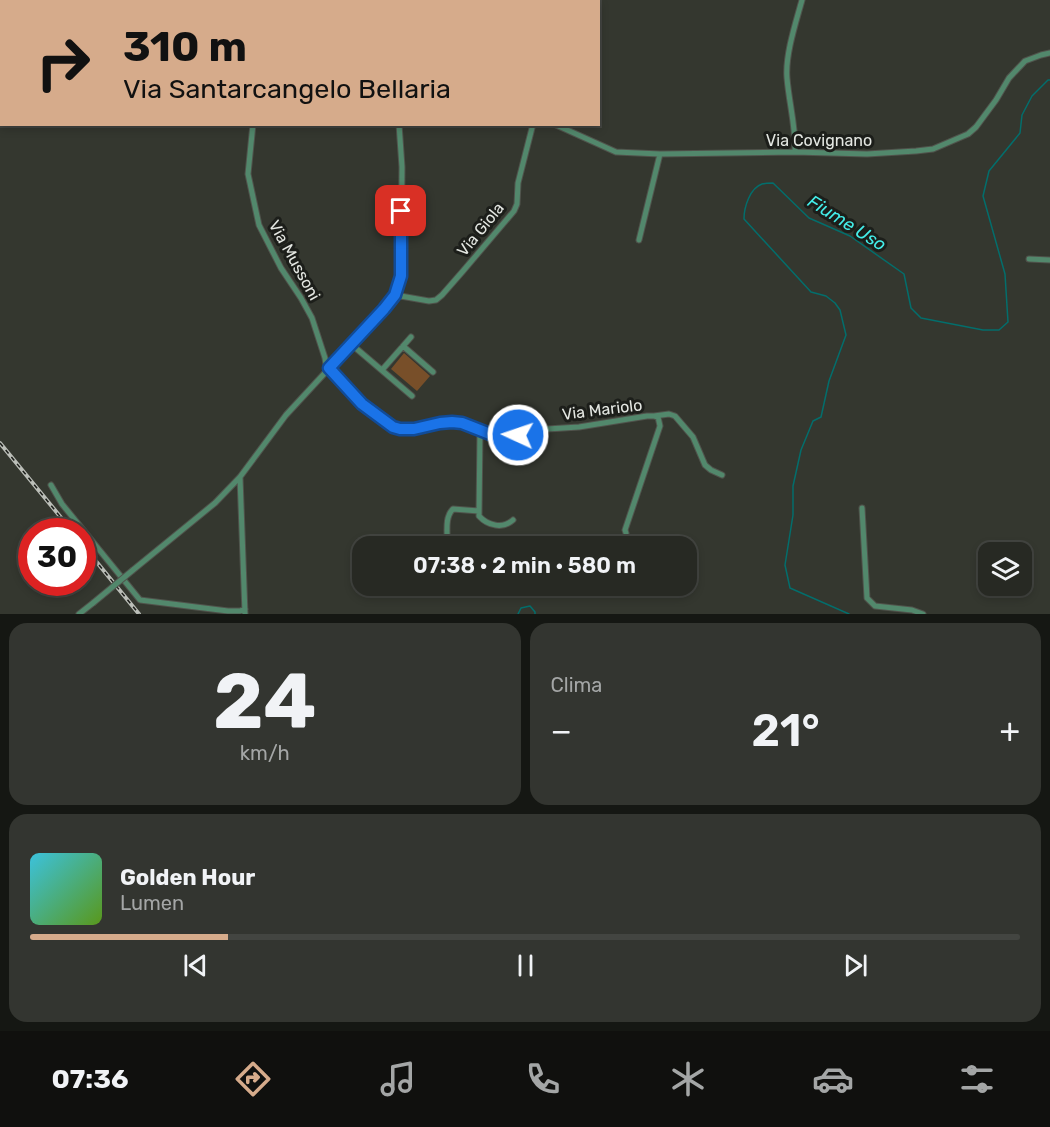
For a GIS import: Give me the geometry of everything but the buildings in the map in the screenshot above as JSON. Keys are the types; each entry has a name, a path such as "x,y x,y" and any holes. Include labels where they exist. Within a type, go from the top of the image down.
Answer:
{"street":[{"path":"795,152 786,77 793,32 802,0"},
{"name":"Via Covignano","path":"558,126 616,152 867,154 916,152 933,149 968,134 996,100 1009,78 1025,61 1050,53"},
{"name":"Via Mussoni","path":"253,126 248,174 259,225 281,268 312,318 328,369"},
{"path":"79,614 215,503 240,477 286,415 395,295 401,276 402,167 399,126"},
{"name":"Via Giola","path":"395,295 429,301 436,300 514,211 517,204 518,183 532,126"},
{"path":"639,240 660,154"},
{"path":"1029,259 1050,260"},
{"path":"382,370 411,337"},
{"path":"351,344 412,396"},
{"path":"403,346 433,372"},
{"name":"Via Mariolo","path":"328,369 362,404 393,427 407,430 452,422 503,436 669,414 675,416 693,437 705,465 722,475"},
{"name":"Via Mariolo","path":"626,533 625,530 660,426 658,417 654,416"},
{"path":"480,431 479,516 490,523 504,526 513,519"},
{"path":"51,485 62,504 140,600 245,611 240,477"},
{"path":"862,508 867,598 875,606 912,610 923,614"},
{"path":"447,536 447,516 450,511 453,509 479,510"}],"shaded area":[{"path":"404,353 430,376 417,391 391,369"}],"waterway":[{"name":"Fiume Uso","path":"849,614 790,588 785,565 793,515 793,486 801,450 813,421 821,417 829,381 846,335 840,310 826,296 811,292 744,219 745,209 754,189 763,184 773,183 809,218 850,236 904,274 911,308 921,318 983,330 999,330 1008,322 1005,274 983,196 989,171 1020,133 1022,115 1032,96 1050,80"},
{"name":"Fiume Uso","path":"518,614 521,608 530,606 535,614"}],"railway":[{"path":"0,443 61,518"},
{"path":"96,561 139,614"}],"route":[{"path":"401,211 401,276 395,295 329,368 362,404 393,427 407,430 452,422 462,423 490,434 518,435"}]}
